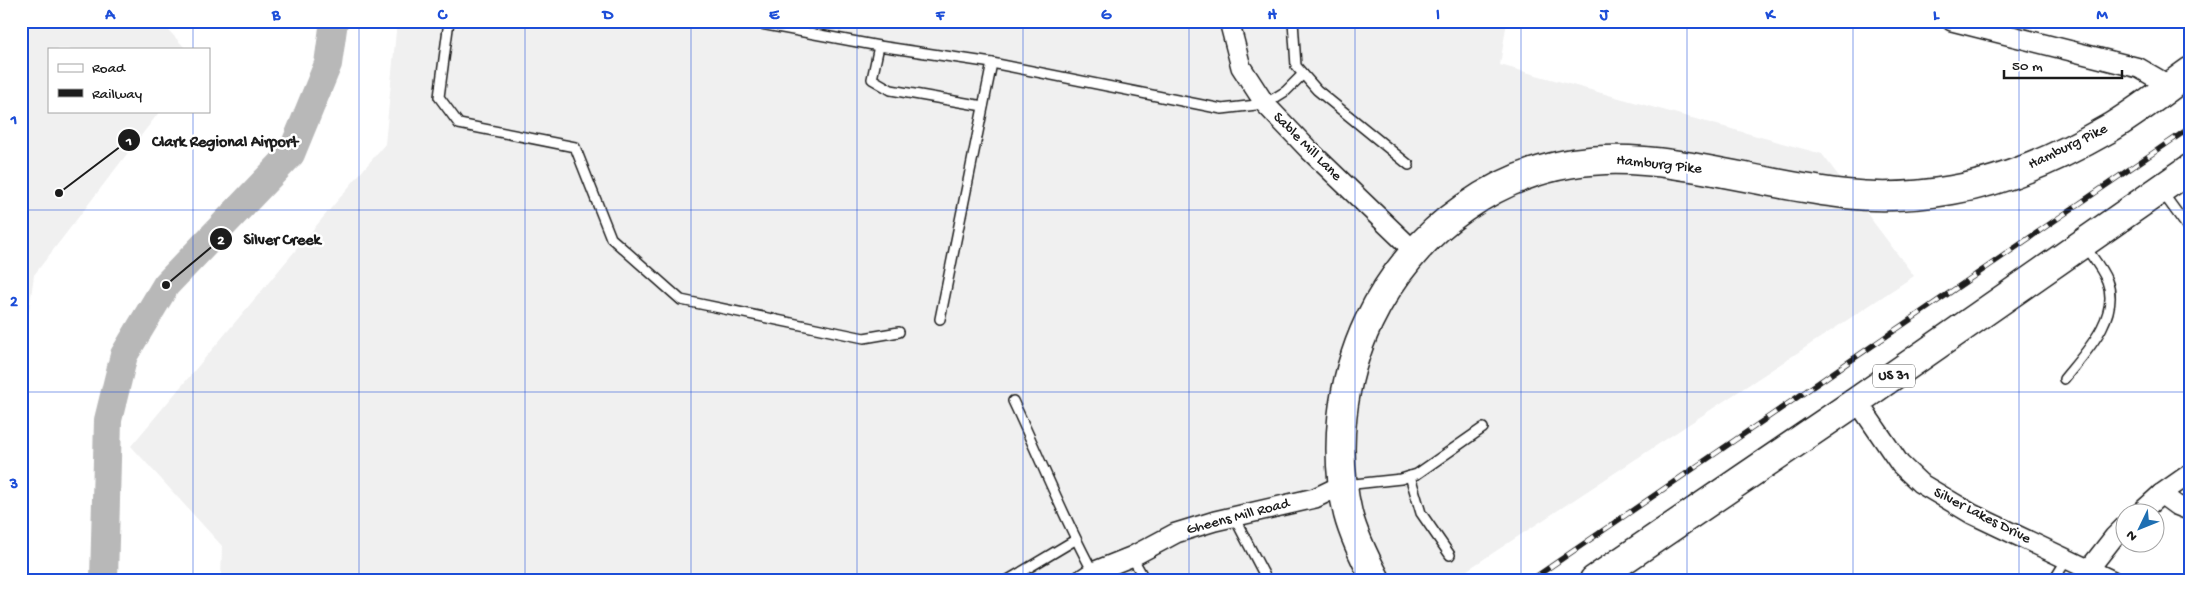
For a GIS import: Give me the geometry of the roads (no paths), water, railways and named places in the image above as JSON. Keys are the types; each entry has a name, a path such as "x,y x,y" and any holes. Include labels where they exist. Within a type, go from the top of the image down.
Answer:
{"main road":[{"name":"Hamburg Pike","path":"1376,580 1349,517 1342,485 1341,428 1346,386 1360,341 1378,302 1415,252 1433,232 1481,195 1522,176 1553,166 1587,161 1623,159 1680,164 1800,188 1848,195 1907,195 1953,190 2021,170 2063,151 2109,128 2180,78"},
{"name":"US 31","path":"1594,580 1858,401 2191,168"}],"street":[{"name":"Sable Mill Lane","path":"1229,21 1241,67 1265,104 1308,150 1415,252"},
{"path":"1952,21 2180,78"},
{"name":"Silver Lakes Drive","path":"1858,401 1900,464 1920,483 1972,514 2111,580"},
{"path":"2150,504 2160,494 2191,473"},
{"name":"Gheens Mill Road","path":"1087,576 1132,556 1176,533 1214,521 1315,498 1342,485"},
{"path":"2160,494 2176,505 2191,511"},
{"path":"2089,569 2114,537"}],"lane":[{"path":"449,21 439,97 459,124 575,147 611,238 681,300 864,338 899,332"},
{"path":"745,21 879,46 992,63 1222,109 1265,104 1286,90 1303,74"},
{"path":"1293,21 1296,66 1317,90 1409,165"},
{"path":"879,46 872,79 891,90 983,106"},
{"path":"940,319 992,63"},
{"path":"2160,190 2191,232"},
{"path":"2064,379 2098,338 2109,305 2108,282 2083,243"},
{"path":"1013,401 1075,540 1087,576"},
{"path":"1342,485 1401,479 1417,474 1483,428"},
{"path":"1410,476 1421,512 1450,554"},
{"path":"1234,517 1267,580"},
{"path":"1008,580 1075,540"},
{"path":"1132,556 1145,580"},
{"path":"2054,580 2067,558"}],"waterway":[{"path":"104,580 108,420 124,355 166,285 291,154 328,64 334,21"}],"railway":[{"path":"1531,580 2191,127"}],"place":[{"name":"Clark Regional Airport","path":"59,193"},
{"name":"Silver Creek","path":"166,285"}]}
